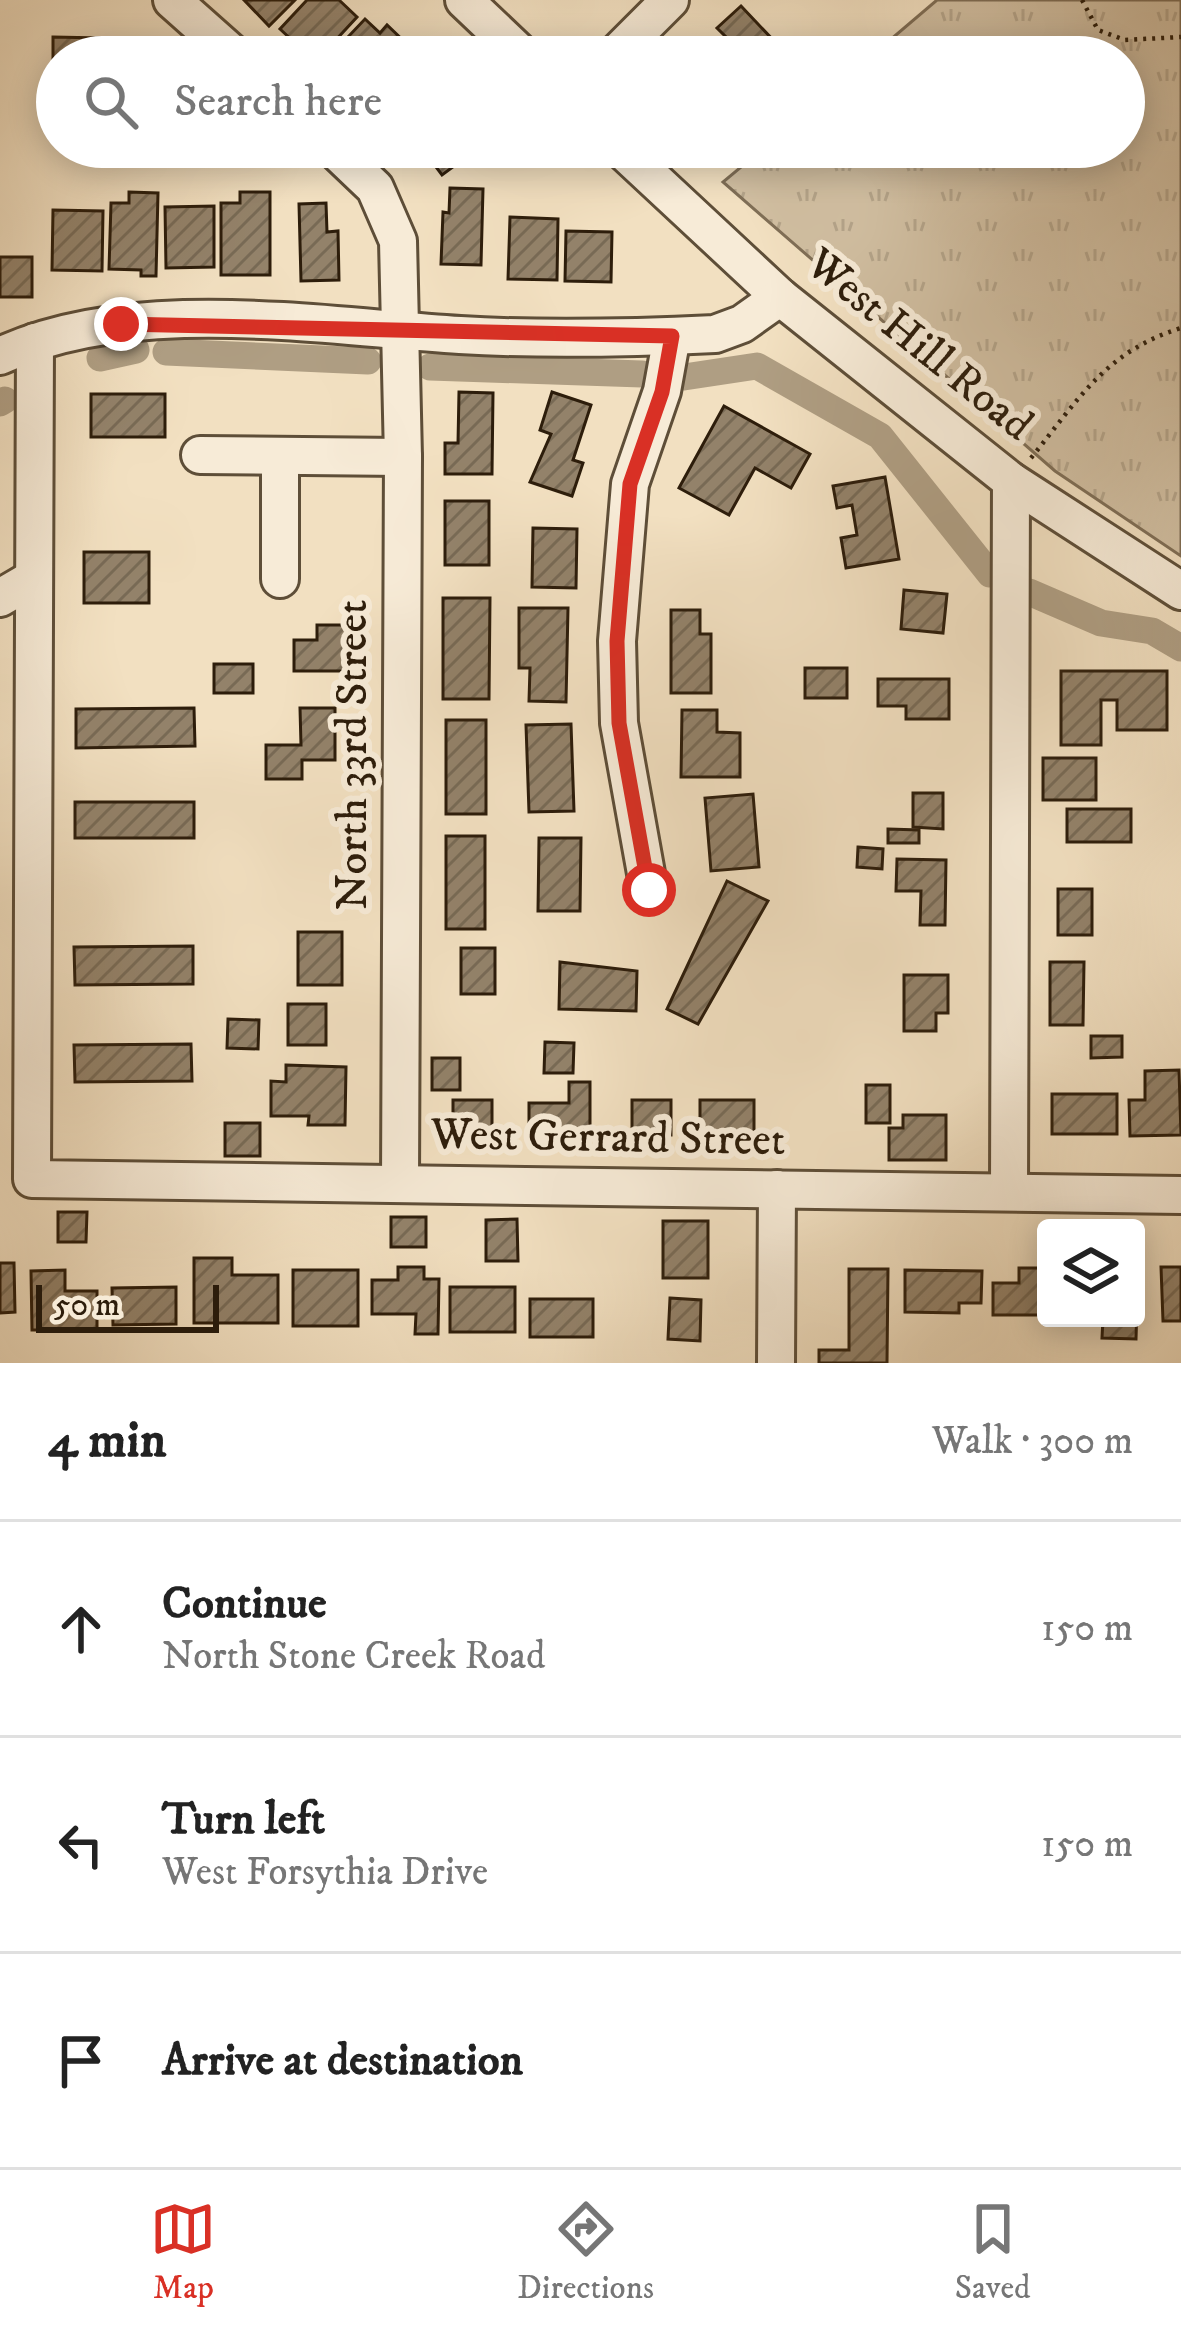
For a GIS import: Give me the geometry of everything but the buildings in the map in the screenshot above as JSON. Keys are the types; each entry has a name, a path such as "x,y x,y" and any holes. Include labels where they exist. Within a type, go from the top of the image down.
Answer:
{"street":[{"path":"172,0 212,36"},
{"path":"464,0 502,36"},
{"path":"634,36 670,0"},
{"name":"North 33rd Street","path":"354,168 375,188 398,241 403,457 400,1183"},
{"name":"West Hill Road","path":"642,168 779,297 1011,481 1181,591"},
{"path":"0,356 35,342 156,321 399,327 458,334 715,334 742,324 779,297"},
{"path":"649,890 619,723 617,641 630,484 662,392 672,336"},
{"path":"17,1080 34,578 35,342"},
{"path":"200,455 403,457"},
{"path":"280,456 280,579"},
{"path":"1009,1192 1011,481"},
{"path":"0,598 34,578"},
{"name":"West Gerrard Street","path":"17,1080 32,1179 1181,1195"},
{"path":"776,1363 777,1189"}],"path":[{"path":"1082,0 1097,30 1114,36"},
{"path":"1145,39 1181,38"},
{"path":"1011,481 1108,363 1145,340 1181,328"}],"green space":[{"path":"937,0 1181,0 1181,556 1055,471 723,182 740,168 1145,168 1145,36 895,36"}],"waterway":[{"path":"100,358 136,350"},
{"path":"166,352 368,361"},
{"path":"684,377 757,366 880,436 990,574"},
{"path":"430,367 642,374"},
{"path":"0,403 5,400"},
{"path":"1029,592 1101,623 1152,631 1181,648"}],"route":[{"path":"121,324 156,321 399,327 458,334 672,336 662,392 630,484 617,641 619,723 634,831 649,890"}]}
